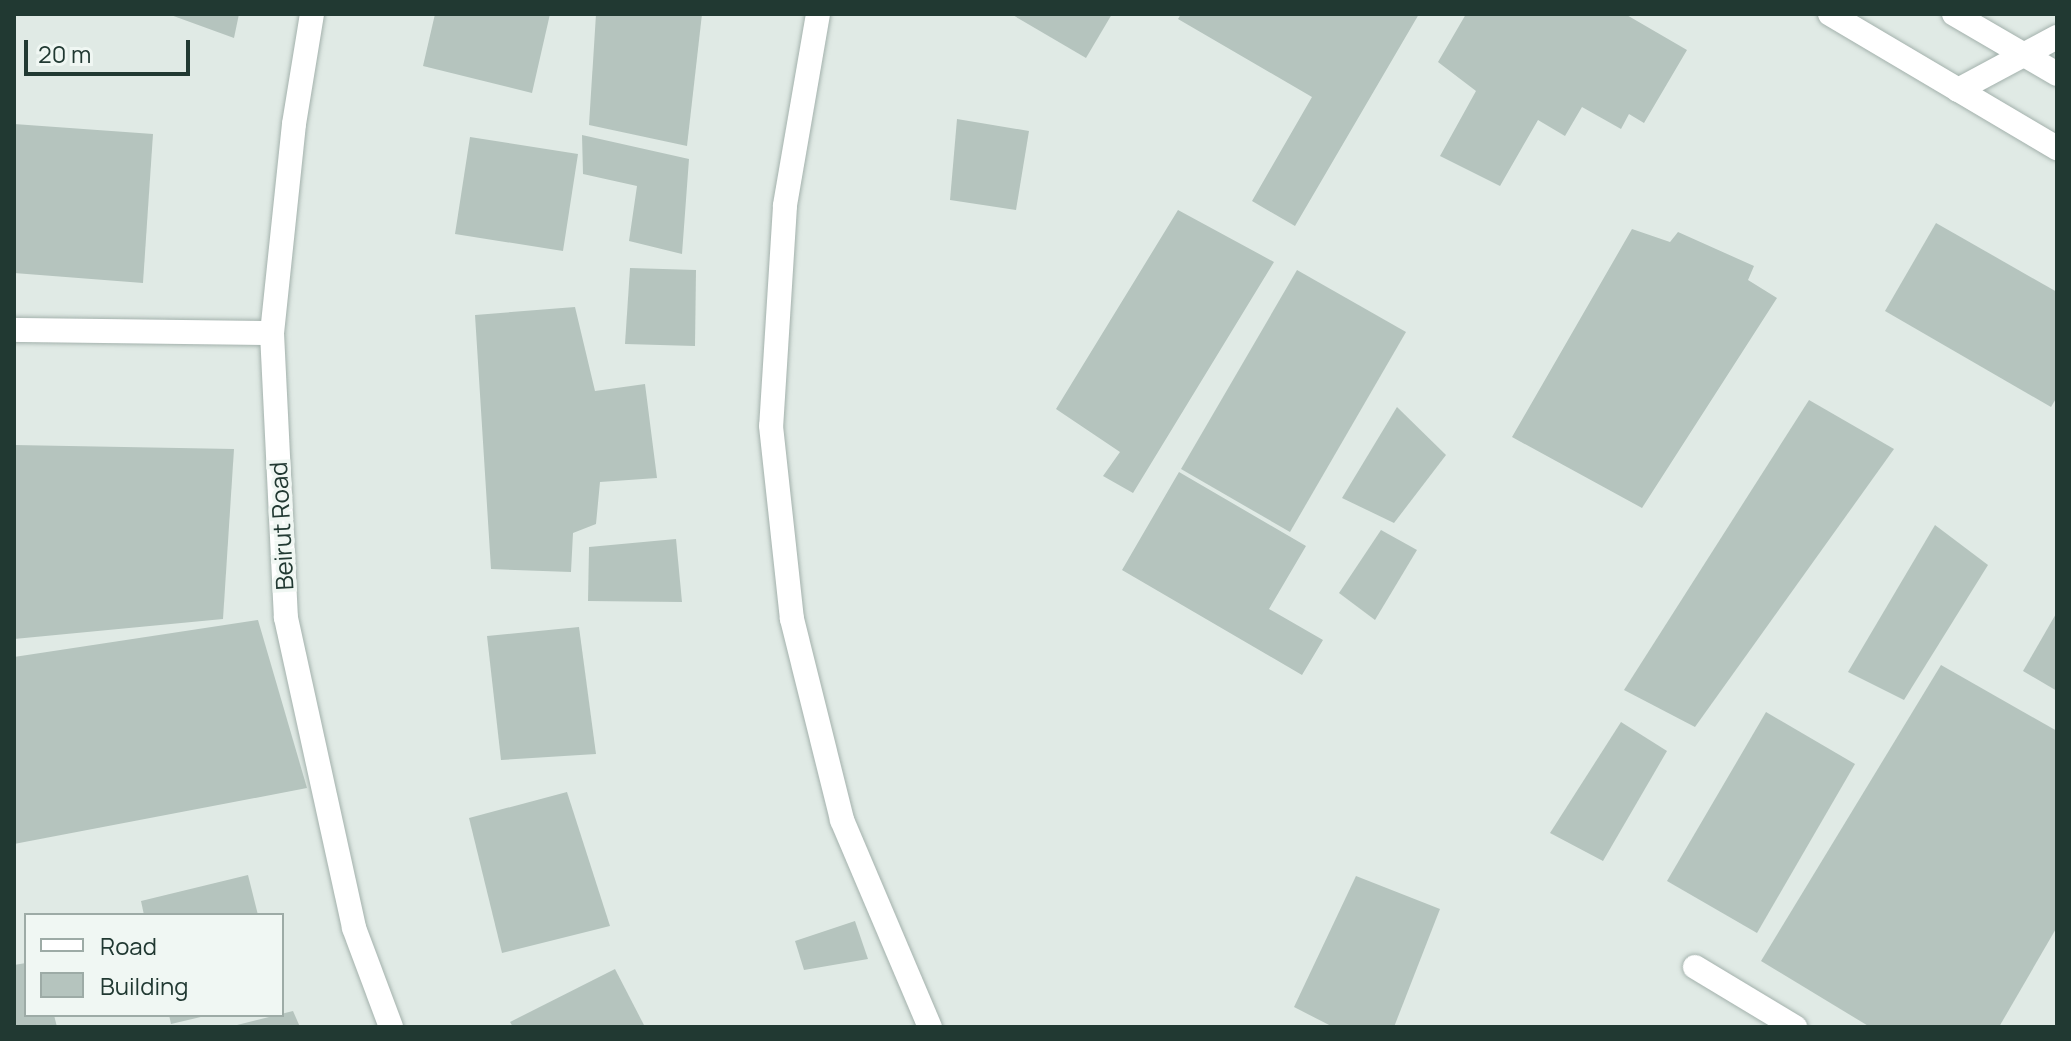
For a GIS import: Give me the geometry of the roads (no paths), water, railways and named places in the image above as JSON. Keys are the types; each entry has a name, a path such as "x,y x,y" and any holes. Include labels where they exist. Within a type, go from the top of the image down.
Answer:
{"street":[{"name":"Beirut Road","path":"312,14 294,124 272,333 286,618 354,928 391,1027"},
{"path":"818,14 785,206 771,426 787,575 792,619 842,820 930,1027"},
{"path":"1830,14 2057,148"},
{"path":"1954,14 2057,74"},
{"path":"1958,90 2020,53 2057,37"},
{"path":"14,330 272,333"},
{"path":"1695,967 1795,1027"}]}
